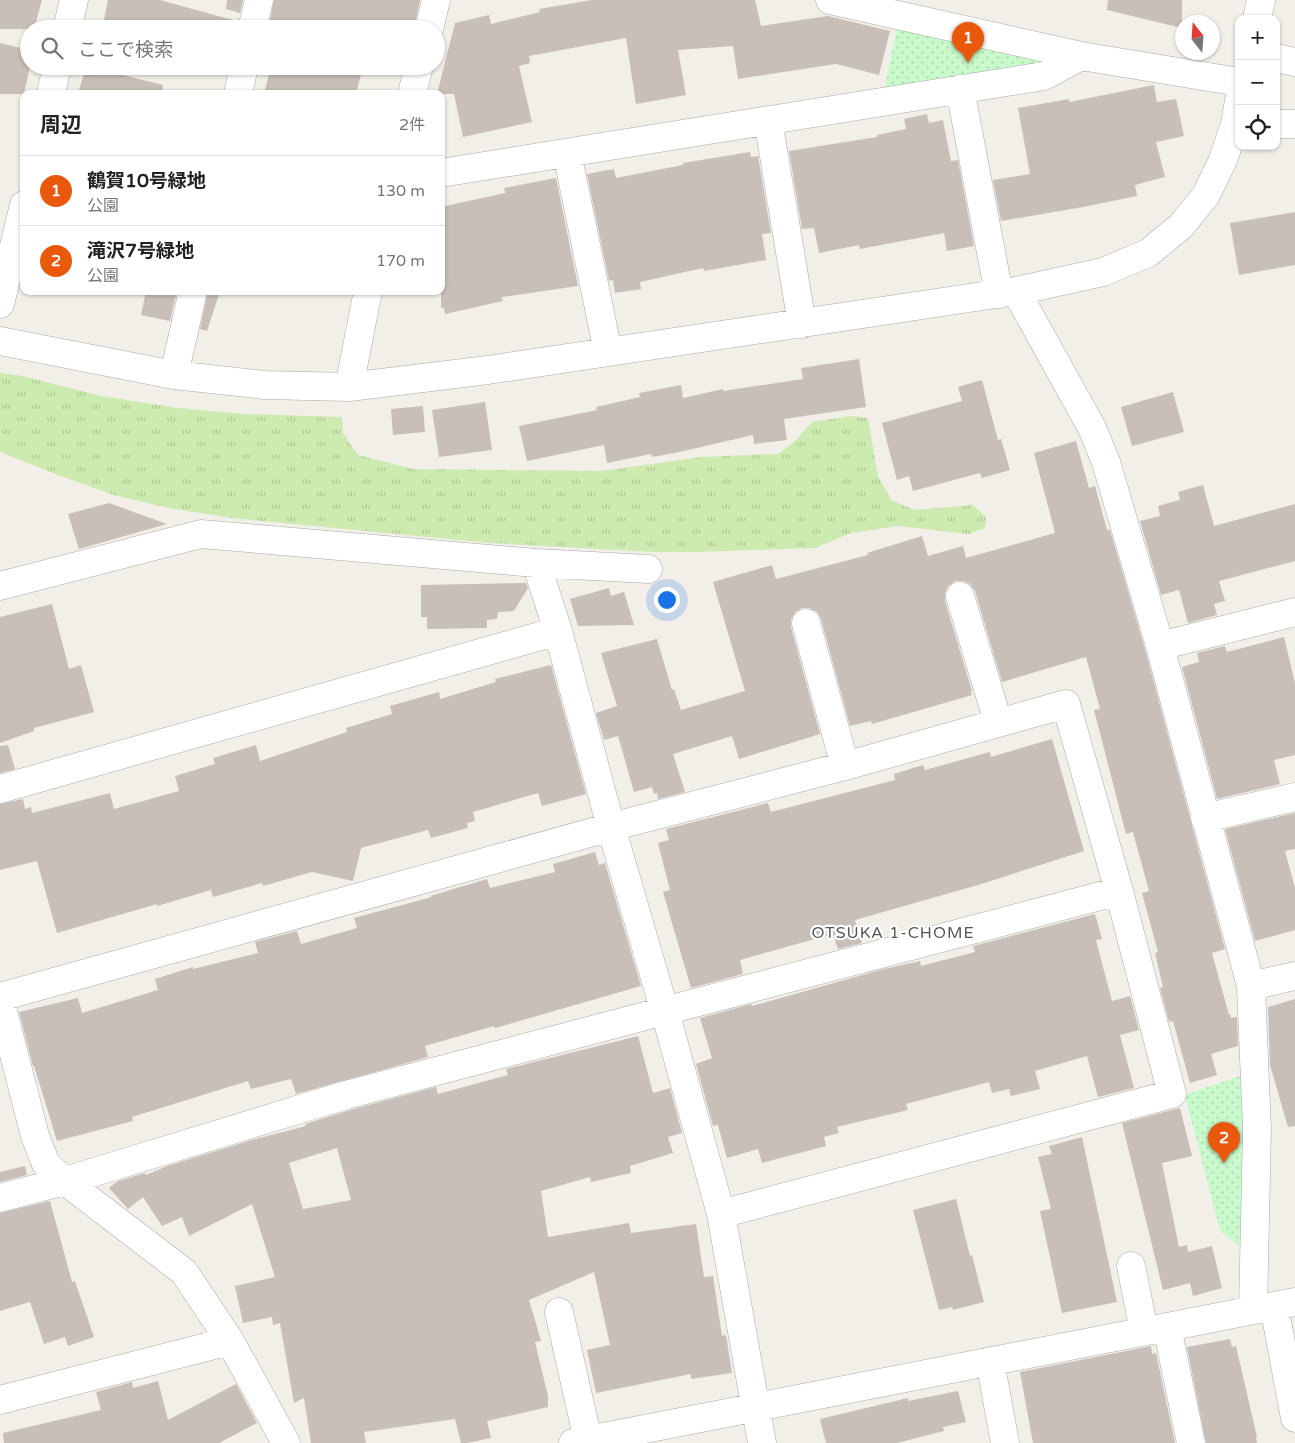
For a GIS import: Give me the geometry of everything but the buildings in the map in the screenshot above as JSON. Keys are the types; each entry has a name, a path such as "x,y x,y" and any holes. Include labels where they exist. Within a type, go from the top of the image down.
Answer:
{"street":[{"path":"69,20 74,0"},
{"path":"254,20 259,0"},
{"path":"431,20 437,0"},
{"path":"830,0 1081,56 1235,81"},
{"path":"1258,15 1261,0"},
{"path":"445,173 1044,76 1081,56"},
{"path":"1280,59 1295,62"},
{"path":"52,90 56,75"},
{"path":"239,90 242,75"},
{"path":"413,90 417,75"},
{"path":"960,89 1007,293 1092,428 1106,462 1160,646 1251,986 1257,1129 1274,1306 1295,1418"},
{"path":"768,120 802,324"},
{"path":"1280,124 1295,124"},
{"path":"0,341 174,375 265,385 349,387 488,370 1007,293 1102,272 1148,253 1181,226 1206,195 1223,160 1235,125"},
{"path":"567,153 608,352"},
{"path":"0,304 20,222"},
{"path":"174,375 192,295"},
{"path":"349,387 367,295"},
{"path":"0,586 201,534 536,563 648,569"},
{"path":"536,563 558,631 611,827 721,1214 762,1443"},
{"path":"960,596 998,722"},
{"path":"1160,646 1295,612"},
{"path":"806,623 845,766"},
{"path":"0,789 558,631"},
{"path":"286,1443 230,1341 184,1272 64,1181 46,1164 35,1136 0,998 611,827 845,766 1066,704 1119,891 1172,1094 721,1214"},
{"path":"1205,818 1295,797"},
{"path":"0,1198 64,1181 346,1096 1119,891"},
{"path":"1251,986 1295,976"},
{"path":"1130,1266 1156,1329 1191,1443"},
{"path":"559,1312 580,1442 1274,1306"},
{"path":"0,1400 230,1341"},
{"path":"990,1361 1005,1443"}],"green space":[{"path":"897,25 1057,59 1035,68 884,94"},
{"path":"0,373 23,376 101,396 179,408 245,414 342,417 343,433 358,455 413,469 602,471 701,457 778,454 796,440 812,422 851,416 868,418 878,476 891,500 914,510 973,505 986,517 985,528 969,534 898,526 851,533 815,548 652,552 490,543 232,518 169,508 114,495 0,452"},
{"path":"1245,1074 1244,1250 1220,1230 1185,1095"}],"place":[{"name":"鶴賀10号緑地","path":"968,63"},
{"name":"滝沢7号緑地","path":"1224,1163"}],"district":[{"name":"OTSUKA 1-CHOME","path":"893,932"}]}
